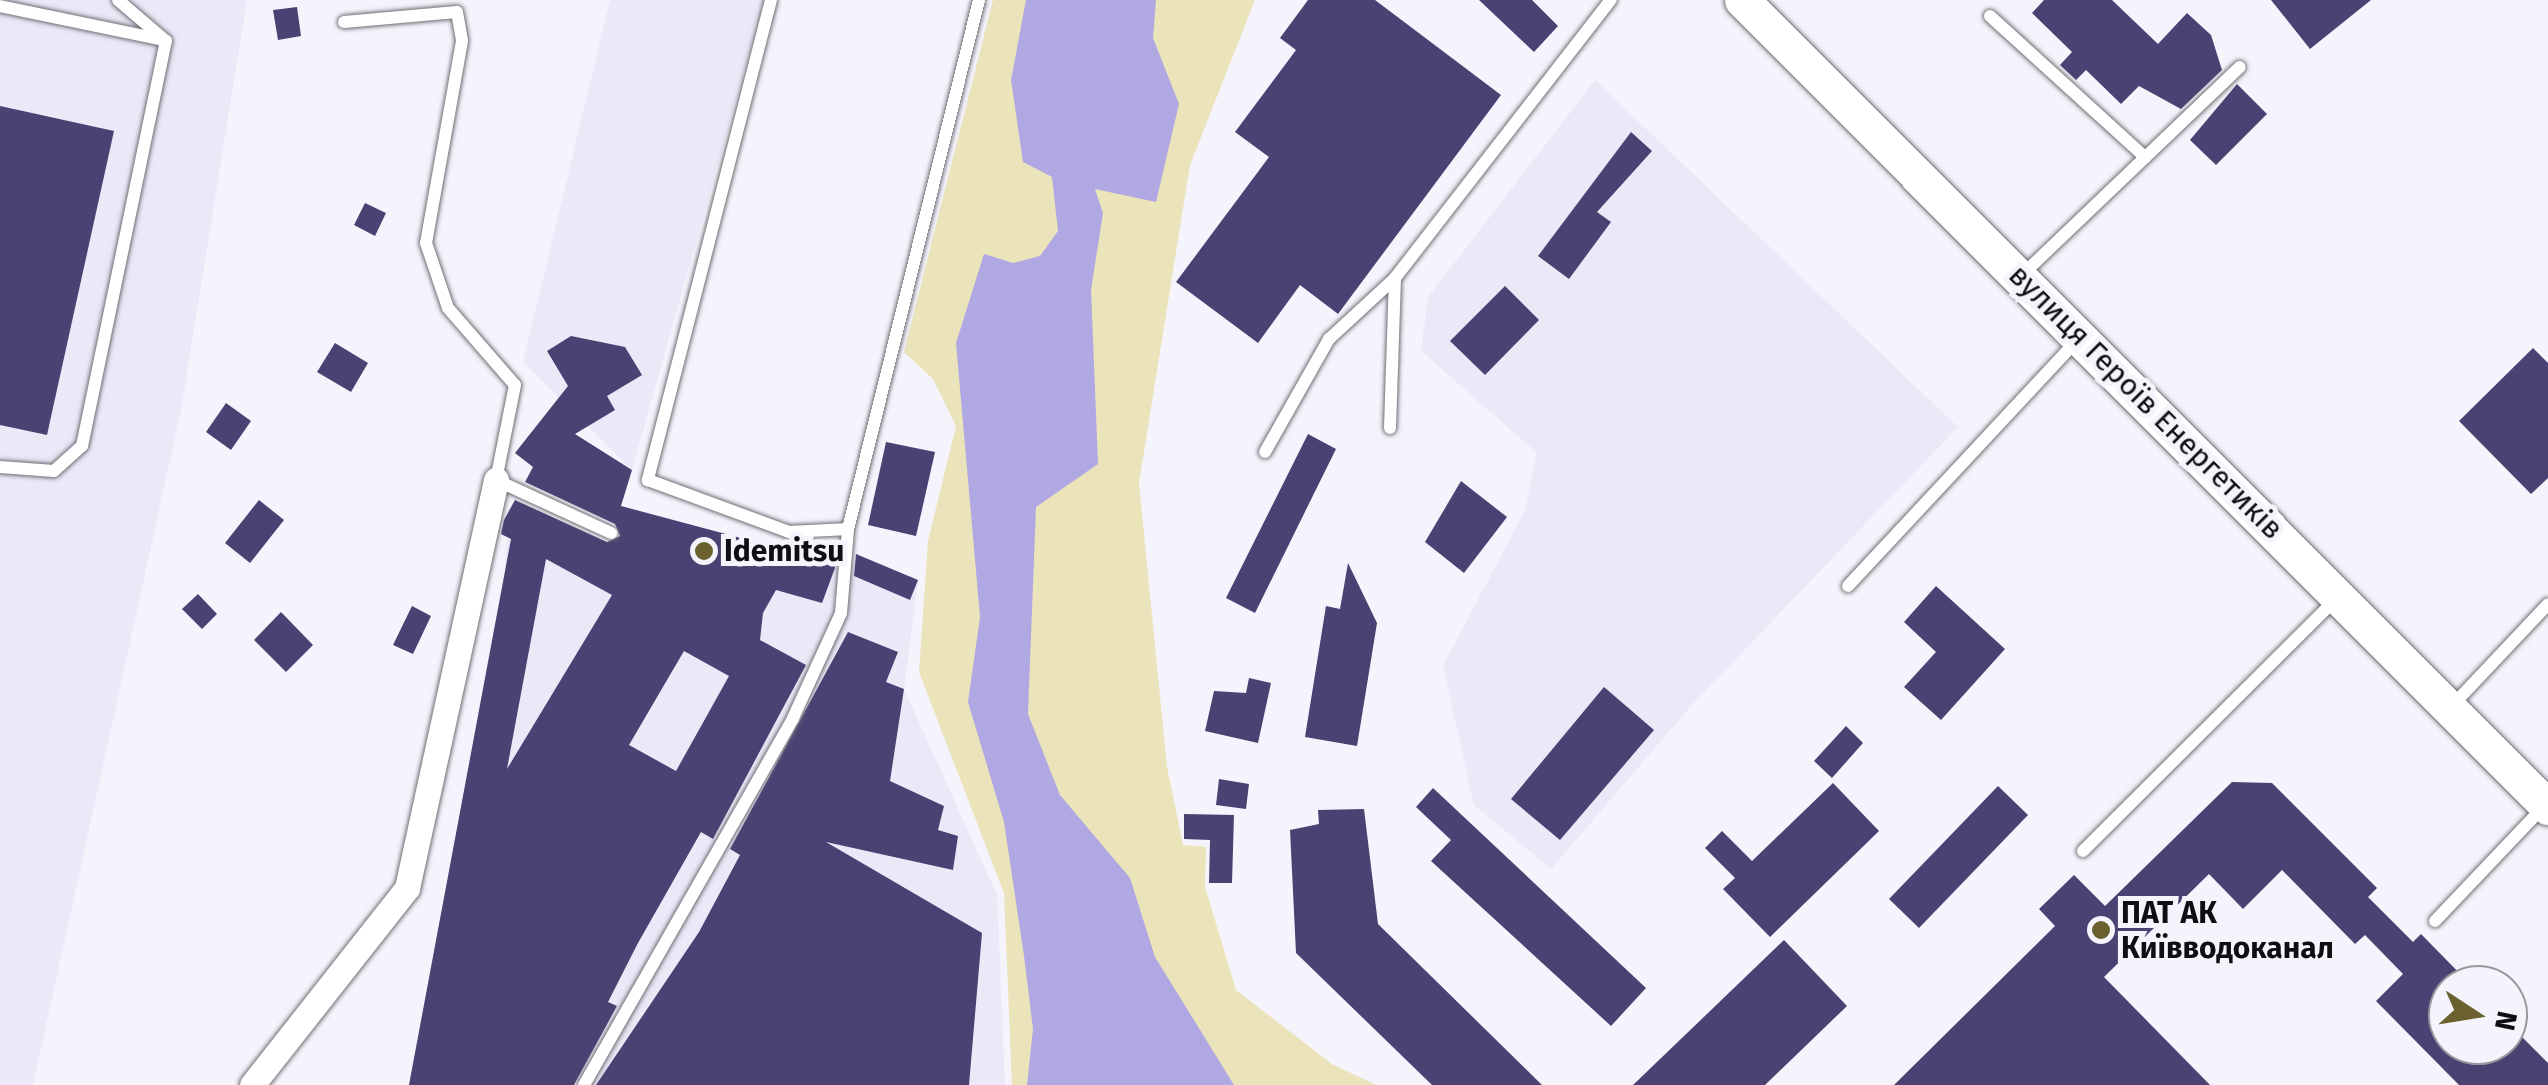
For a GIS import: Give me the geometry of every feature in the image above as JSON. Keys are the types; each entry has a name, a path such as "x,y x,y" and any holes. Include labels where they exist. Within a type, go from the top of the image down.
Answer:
{"street":[{"name":"вулиця Героїв Енергетиків","path":"1742,0 2547,806"},
{"path":"252,1085 407,888 496,480"}],"lane":[{"path":"118,0 166,41"},
{"path":"771,0 648,480 789,532 848,529"},
{"path":"584,1085 793,718 841,613 848,529 979,0"},
{"path":"1265,452 1330,339 1395,278 1611,0"},
{"path":"0,6 166,41"},
{"path":"344,22 456,12 462,40 426,243 448,308 514,385 496,480 611,532"},
{"path":"1990,16 2145,157"},
{"path":"0,467 54,470 82,446 166,41"},
{"path":"2020,277 2240,68"},
{"path":"1390,428 1395,278"},
{"path":"1848,586 2080,337"},
{"path":"2083,851 2340,596"},
{"path":"2451,707 2548,604"},
{"path":"2436,921 2547,806"}],"shaded area":[{"path":"0,0 247,0 181,410 33,1085 0,1085"},
{"path":"610,0 764,0 632,470 523,362"},
{"path":"993,0 1255,0 1190,165 1139,483 1167,767 1183,845 1206,847 1205,887 1236,990 1332,1064 1376,1085 1012,1085 1004,893 919,672 928,541 956,426 933,379 904,352"},
{"path":"1026,0 1156,0 1153,38 1179,104 1156,202 1095,189 1103,213 1091,290 1098,464 1036,507 1028,714 1060,795 1130,878 1155,957 1234,1085 1027,1085 1033,1029 1004,822 968,702 980,617 956,343 984,254 1013,263 1040,256 1058,231 1052,177 1023,162 1011,80"},
{"path":"1595,80 1958,427 1691,706 1551,869 1474,805 1443,666 1525,510 1537,453 1421,351 1428,297"},
{"path":"515,500 621,559 636,510 833,562 870,560 918,580 904,689 997,895 1005,1085 409,1085 505,571 506,537 497,532"}],"building":[{"path":"1308,0 1375,0 1501,95 1338,314 1300,285 1258,343 1176,282 1269,157 1235,132 1296,50 1280,38"},
{"path":"1479,0 1532,0 1558,26 1534,52"},
{"path":"2044,0 2112,0 2158,44 2187,13 2211,35 2222,70 2181,109 2139,86 2121,104 2086,70 2076,80 2060,65 2072,52 2032,13"},
{"path":"2271,0 2371,0 2310,49"},
{"path":"297,7 301,36 278,40 273,10"},
{"path":"2237,84 2267,114 2216,165 2190,140"},
{"path":"0,106 114,131 47,435 0,425"},
{"path":"1631,132 1652,151 1597,212 1611,222 1569,279 1538,256"},
{"path":"365,203 386,213 375,236 354,225"},
{"path":"1505,286 1539,320 1485,375 1450,341"},
{"path":"571,336 625,347 642,375 607,396 615,410 575,434 632,470 621,506 831,562 836,550 835,568 822,603 776,590 763,613 760,640 806,665 713,839 701,832 638,943 608,1002 617,1006 574,1085 409,1085 511,539 501,534 504,520 515,500 607,542 620,536 615,524 525,482 533,467 515,453 568,386 547,351","holes":["546,559 612,595 507,769","684,651 729,676 676,771 629,745"]},
{"path":"335,343 368,363 351,392 317,372"},
{"path":"2533,348 2548,363 2548,478 2531,494 2459,421"},
{"path":"226,403 251,421 231,450 206,432"},
{"path":"1308,434 1336,449 1255,613 1226,598"},
{"path":"886,442 935,452 916,536 868,525"},
{"path":"1461,481 1507,517 1464,573 1425,542"},
{"path":"259,500 284,520 250,563 225,543"},
{"path":"856,554 918,580 910,600 854,576"},
{"path":"1348,563 1377,623 1357,746 1305,737 1326,606 1340,609"},
{"path":"1936,586 2005,649 1941,720 1904,687 1936,652 1904,622"},
{"path":"198,594 217,614 202,629 182,609"},
{"path":"412,606 431,616 413,654 393,645"},
{"path":"281,612 313,645 286,672 254,640"},
{"path":"848,632 898,652 886,682 904,689 890,781 944,806 938,830 958,836 953,870 826,842 982,933 969,1085 596,1085 699,932 740,855 730,849"},
{"path":"1249,678 1271,683 1258,743 1205,731 1214,691 1246,693"},
{"path":"1604,687 1654,730 1560,840 1511,799"},
{"path":"1846,726 1863,743 1832,778 1814,761"},
{"path":"1219,779 1249,784 1246,809 1216,805"},
{"name":"ПАТ АК Київводоканал","path":"2232,782 2272,783 2377,888 2368,897 2413,942 2421,934 2451,965 2428,965 2428,1054 2376,1001 2403,974 2365,935 2355,944 2282,870 2243,909 2209,874 2104,977 2210,1085 1894,1085 2055,926 2039,909 2074,875 2105,906"},
{"path":"1833,783 1879,831 1770,937 1723,889 1735,878 1705,848 1722,831 1752,861"},
{"path":"1998,786 2028,815 1919,928 1889,899"},
{"path":"1433,788 1646,988 1611,1026 1431,861 1451,840 1416,807"},
{"path":"1364,809 1378,924 1542,1085 1432,1085 1296,953 1290,830 1319,824 1318,810"},
{"path":"1184,814 1234,815 1232,883 1209,883 1210,840 1184,839"},
{"path":"1784,940 1847,1006 1765,1085 1633,1085"},
{"name":"ПАТ АК Київводоканал","path":"2528,1043 2548,1063 2548,1085 2459,1085 2439,1065 2528,1065"}],"place":[{"name":"Idemitsu","path":"704,551"},
{"name":"ПАТ АК Київводоканал","path":"2101,930"}]}
